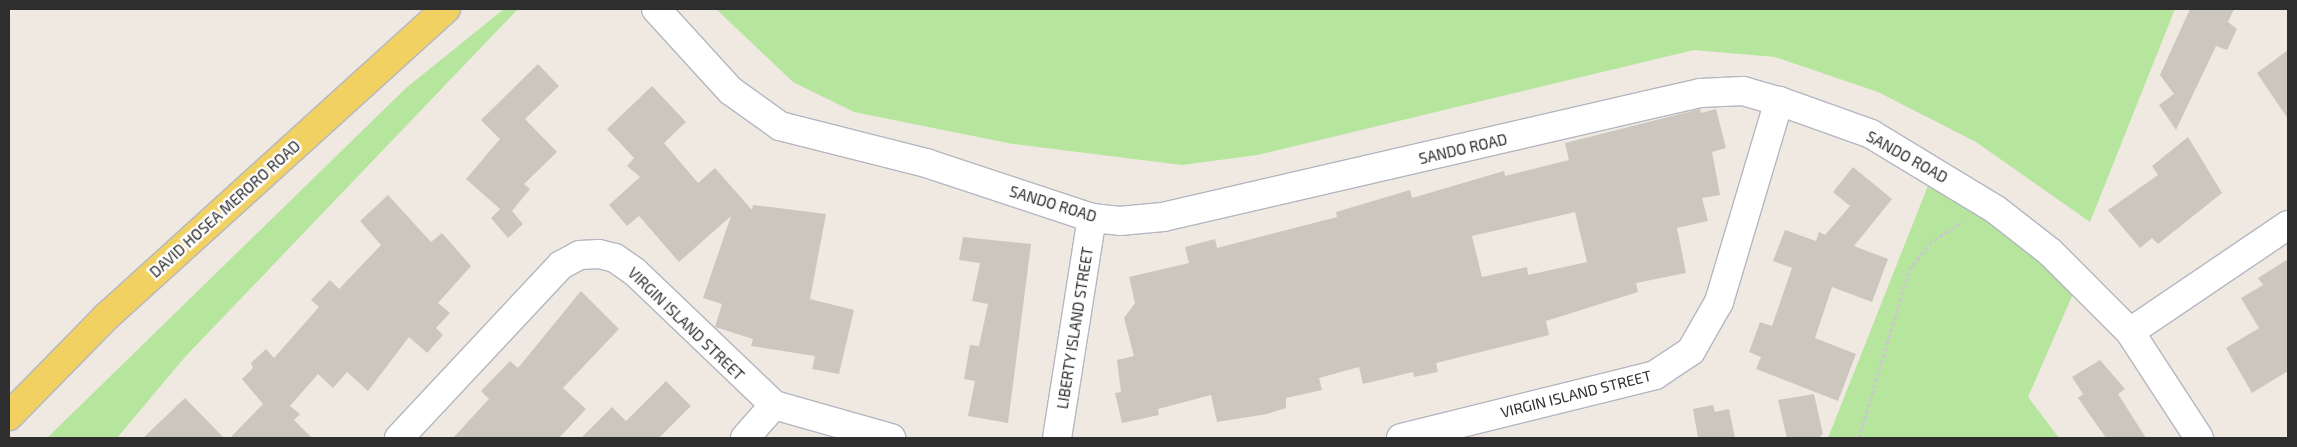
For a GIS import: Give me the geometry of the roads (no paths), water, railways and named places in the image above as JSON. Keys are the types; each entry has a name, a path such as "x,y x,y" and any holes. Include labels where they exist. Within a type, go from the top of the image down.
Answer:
{"main road":[{"name":"DAVID HOSEA MERORO ROAD","path":"9,416 106,317 446,9"}],"street":[{"name":"SANDO ROAD","path":"656,9 731,91 780,126 926,163 1092,218 1163,218 1700,93 1743,91 1779,101 1871,134 1995,209 2050,252 2130,332 2199,438"},
{"name":"VIRGIN ISLAND STREET","path":"1400,438 1655,374 1692,351 1719,302 1779,101"},
{"name":"LIBERTY ISLAND STREET","path":"1057,438 1092,218"},
{"path":"2130,332 2288,225"},
{"name":"VIRGIN ISLAND STREET","path":"400,438 561,264 580,255 599,254 625,264 774,405 890,438"},
{"path":"746,438 774,405"}]}
